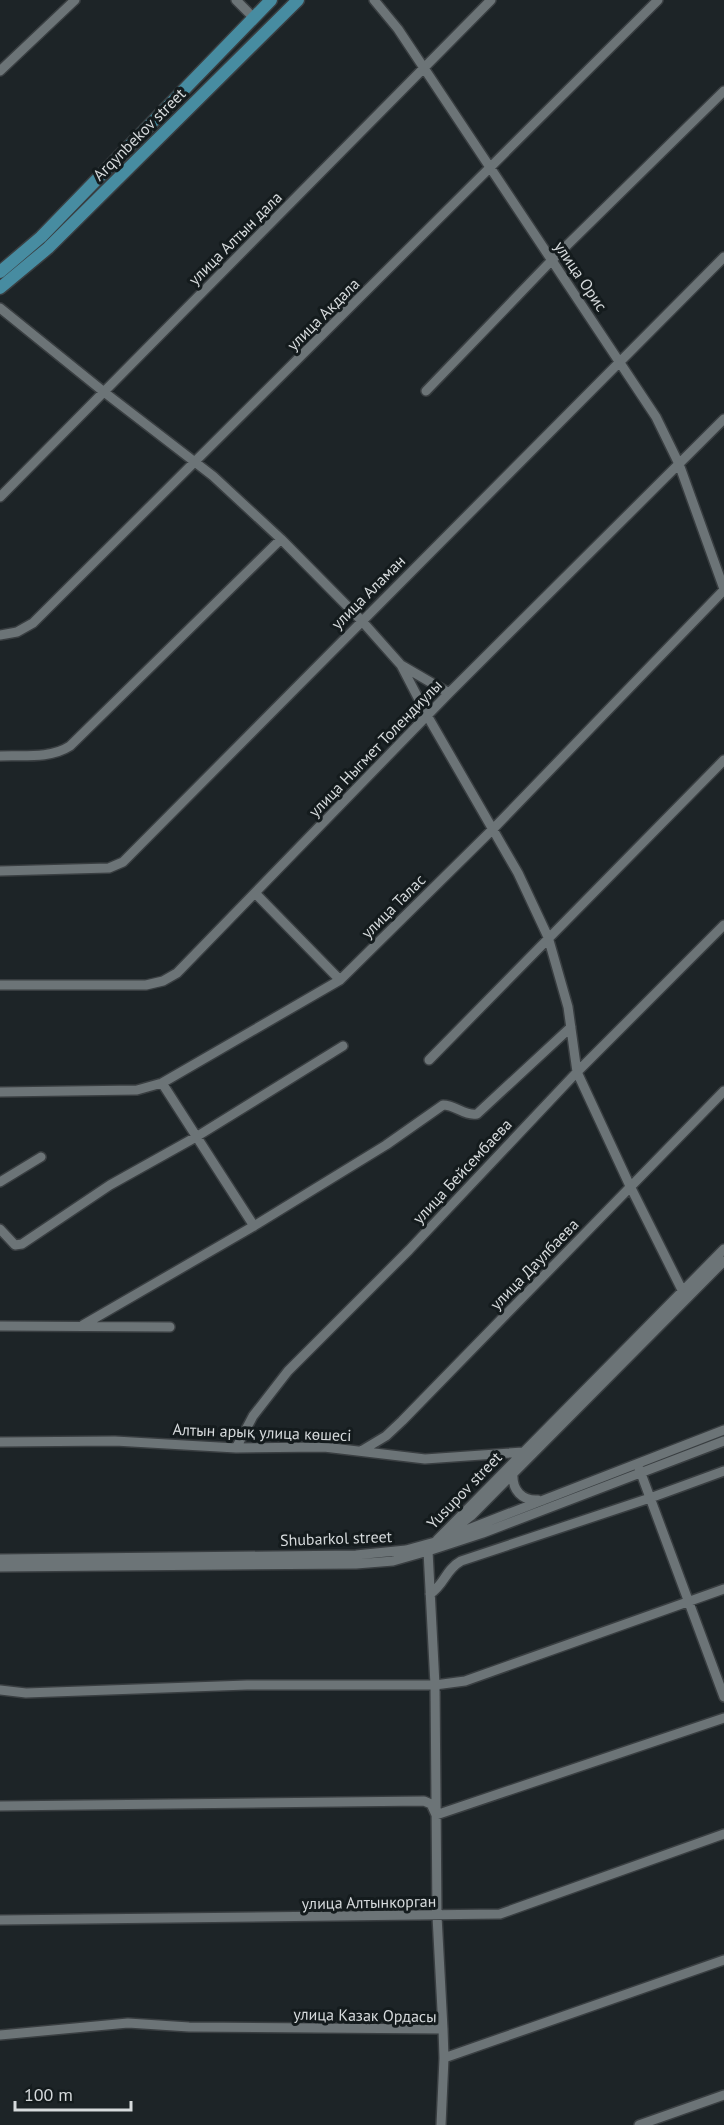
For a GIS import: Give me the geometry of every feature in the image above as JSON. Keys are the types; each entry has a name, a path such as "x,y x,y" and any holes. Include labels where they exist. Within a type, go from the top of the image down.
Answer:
{"main road":[{"name":"Arqynbekov street","path":"0,288 271,0"},
{"name":"Arqynbekov street","path":"0,272 33,253 298,0"}],"street":[{"path":"0,71 75,0"},
{"path":"236,0 254,18"},
{"name":"улица Орис","path":"374,0 398,29 656,417 679,464 724,590"},
{"name":"улица Алтын дала","path":"0,497 491,0"},
{"name":"улица Акдала","path":"0,635 17,632 33,623 658,0"},
{"path":"426,391 552,260 724,92"},
{"name":"улица Аламан","path":"0,871 109,868 123,862 361,620 724,258"},
{"path":"0,308 196,462 281,539 361,620 401,665 428,717 494,828 548,937 568,1007 577,1072 684,1295"},
{"name":"улица Ныгмет Толендиулы","path":"0,985 146,984 163,981 177,973 449,693 724,419"},
{"path":"0,756 51,754 61,752 70,746 281,539"},
{"name":"улица Талас","path":"0,1092 137,1090 162,1083 340,980 494,828 724,590"},
{"path":"401,665 449,693"},
{"path":"429,1060 724,760"},
{"path":"255,893 340,980"},
{"name":"улица Бейсембаева","path":"236,1448 253,1416 288,1371 409,1250 577,1072 724,925"},
{"path":"83,1325 254,1226 386,1145 443,1105 449,1105 469,1115 477,1114 571,1027"},
{"path":"0,1229 10,1242 15,1245 22,1244 110,1185 196,1137 343,1046"},
{"path":"162,1083 254,1226"},
{"name":"улица Даулбаева","path":"361,1451 386,1436 402,1421 724,1091"},
{"path":"0,1182 41,1157"},
{"name":"Yusupov street","path":"435,1542 471,1516 513,1474 684,1295 724,1249"},
{"name":"Yusupov street","path":"435,1542 523,1452 684,1295 724,1261"},
{"path":"0,1326 170,1327"},
{"name":"Shubarkol street","path":"0,1567 356,1564 393,1561 483,1533 724,1430"},
{"name":"Алтын арық улица көшесі","path":"0,1442 115,1441 236,1448 324,1447 425,1459 523,1452"},
{"name":"Shubarkol street","path":"0,1559 356,1555 395,1552 435,1542 549,1498 724,1441"},
{"path":"638,1468 724,1697"},
{"path":"430,1594 439,1586 452,1566 461,1561 724,1471"},
{"path":"513,1474 514,1485 521,1496 534,1500 549,1498"},
{"path":"435,1542 428,1551 435,1685 437,1916 443,2029"},
{"path":"0,1690 26,1693 247,1685 435,1685 465,1681 724,1589"},
{"path":"436,1815 724,1718"},
{"path":"0,1806 424,1801 431,1804 436,1815"},
{"name":"улица Алтынкорган","path":"0,1920 500,1914 724,1834"},
{"path":"444,2058 724,1960"},
{"name":"улица Казак Ордасы","path":"0,2035 128,2023 189,2027 443,2029 441,2125"},
{"path":"639,2125 724,2096"}]}
